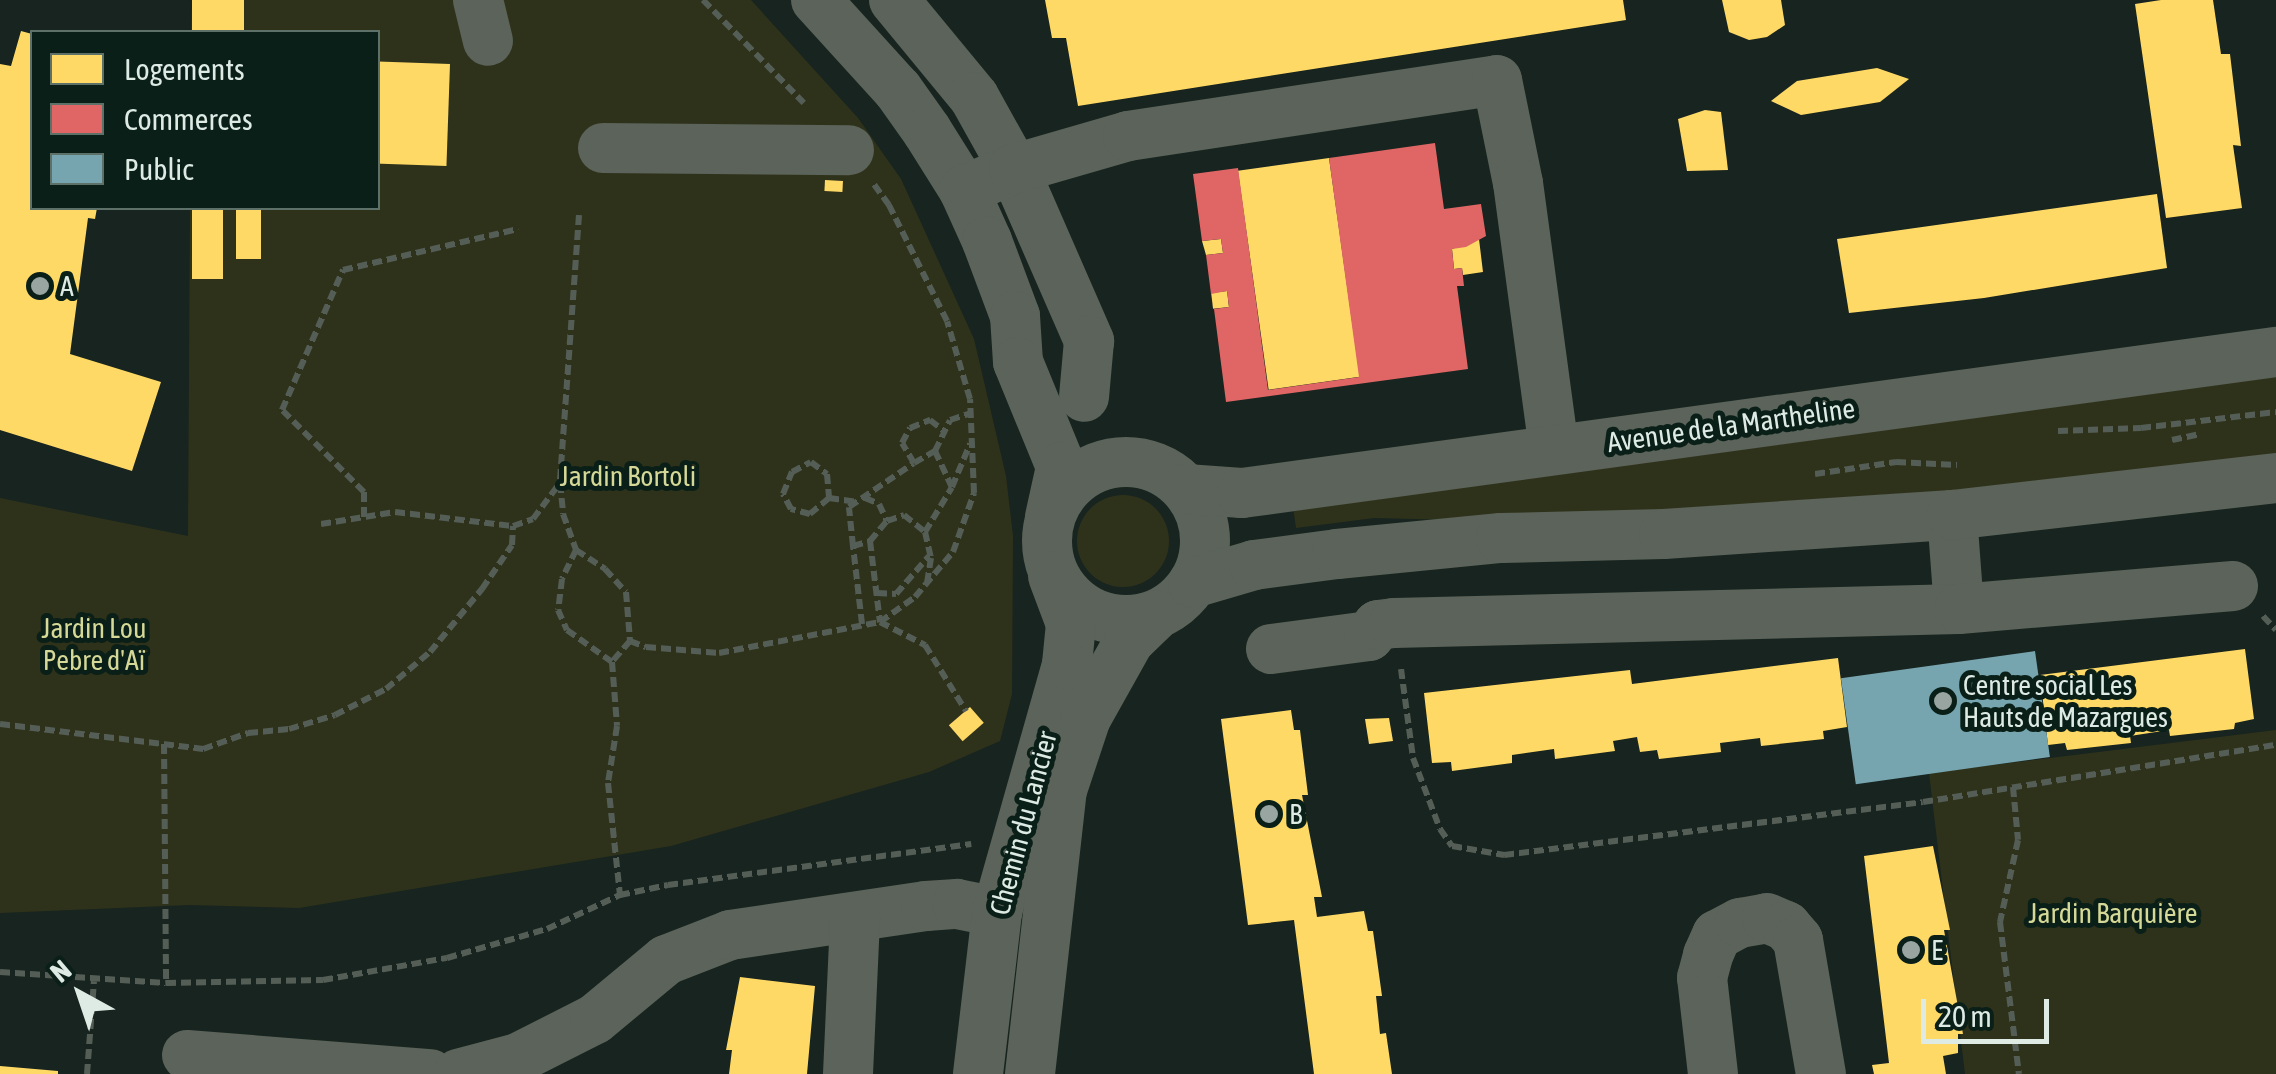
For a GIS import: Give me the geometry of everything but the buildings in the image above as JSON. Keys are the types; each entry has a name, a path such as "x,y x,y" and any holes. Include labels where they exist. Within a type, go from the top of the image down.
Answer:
{"street":[{"path":"816,0 898,90 964,190 1014,316 1018,362 1061,468 1050,517 1046,543 1053,576 1072,600 1097,616 1126,621 1156,615 1177,602 1193,583 1203,560 1206,536 1200,510 1186,489 1158,468 1141,463 1118,462 1075,479 1050,517"},
{"path":"894,0 974,97 1014,169 1088,342 1084,397"},
{"path":"964,190 1014,169 1128,136 1497,80 1518,183 1554,449"},
{"path":"602,148 849,150"},
{"path":"1014,316 1049,342 1084,397 1141,463"},
{"name":"Avenue de la Martheline","path":"1186,489 1242,493 2276,352"},
{"path":"1193,583 1254,565 1501,538 1664,534 1952,515 2276,478"},
{"path":"1952,515 1959,609"},
{"path":"1372,551 1386,624"},
{"name":"Chemin du Lancier","path":"978,1074 997,912 1066,664 1070,624 1053,576"},
{"path":"1271,649 1369,636 1386,624 1959,609 2233,586"},
{"name":"Chemin du Lancier","path":"1030,1074 1062,790 1086,718 1130,641 1156,615"},
{"path":"458,1074 518,1058 595,1019 666,960 730,935 957,904 997,912"},
{"path":"848,1074 855,917"},
{"path":"1714,1074 1702,978 1708,955 1717,935 1740,922 1766,918 1786,926 1798,940 1821,1074"},
{"path":"188,1056 430,1074"}],"path":[{"path":"630,641 646,647 719,653 880,622 915,597 953,552 974,493 971,413 947,321 890,205 849,150 704,0"},
{"path":"579,215 560,483 564,514 576,550 605,569 626,592 630,641 612,662 617,726 608,784 620,895"},
{"path":"364,517 364,492 282,410 344,270 518,229"},
{"path":"862,624 850,507 936,451 944,430 958,413 971,413"},
{"path":"914,463 902,442 910,428 930,420 944,430"},
{"path":"927,582 930,554 926,532 952,487 972,438"},
{"path":"936,451 952,487"},
{"path":"829,498 827,474 811,462 792,472 783,494 791,509 810,514 829,498 879,504 886,521"},
{"path":"320,524 394,512 513,526 533,519 560,483"},
{"path":"853,546 870,541 886,521 904,515 926,532"},
{"path":"0,724 204,749 248,733 288,729 335,715 386,689 430,652 482,590 512,545 513,526"},
{"path":"870,541 880,622"},
{"path":"576,550 562,579 558,610 567,630 612,662"},
{"path":"877,593 896,594 930,554"},
{"path":"880,622 925,646 966,711"},
{"path":"1386,624 1413,758 1440,828 1452,846 1504,854 2013,787 2276,745"},
{"path":"164,744 166,983"},
{"path":"2013,787 2018,840 2000,922 2018,1074"},
{"path":"0,972 166,983 323,980 446,958 547,929 620,895 958,844"},
{"path":"87,1074 94,980"}],"green space":[{"name":"Jardin Bortoli","path":"192,0 751,0 858,118 901,179 974,339 1006,476 1013,536 1012,694 1000,741 929,772 671,846 299,908 189,905 0,913 0,498 188,536 190,210 380,210 380,30 191,30"},
{"path":"2276,367 2276,457 1833,505 1575,523 1374,518 1296,528 1292,500"},
{"path":"1123,495 1140,499 1155,509 1165,524 1169,541 1165,558 1155,573 1140,583 1123,587 1106,583 1091,573 1081,558 1077,541 1081,524 1091,509 1106,499"},
{"name":"Jardin Barquière","path":"2276,730 2276,1074 1965,1074 1929,773"}],"place":[{"name":"A","path":"40,286"},
{"name":"Centre social Les Hauts de Mazargues","path":"1943,701"},
{"name":"B","path":"1269,814"},
{"name":"E","path":"1911,950"}],"park label":[{"name":"Jardin Lou Pebre d'Aï","path":"94,644"}]}
